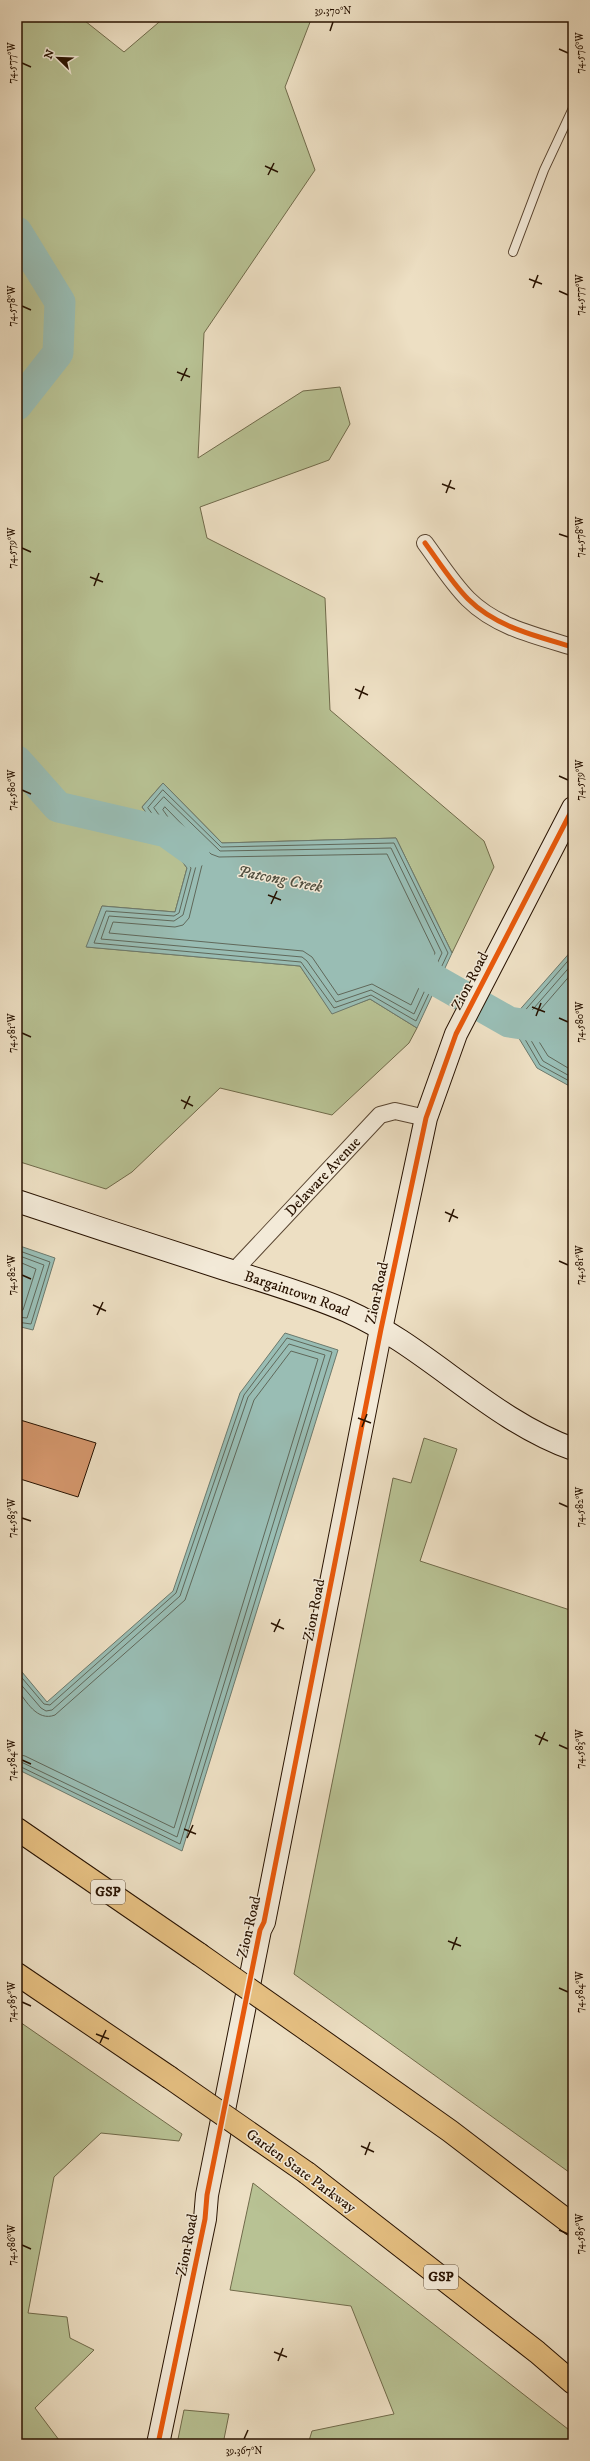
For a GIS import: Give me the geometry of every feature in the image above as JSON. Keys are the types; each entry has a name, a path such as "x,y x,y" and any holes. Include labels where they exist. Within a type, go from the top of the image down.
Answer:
{"highway":[{"name":"GSP","path":"17,1829 199,1954 450,2131 573,2225"},
{"name":"Garden State Parkway","path":"17,1974 307,2173 537,2352 573,2383"}],"street":[{"path":"425,544 468,599 489,616 513,629 573,647"},
{"name":"Zion Road","path":"158,2444 206,2219 208,2187 260,1930 264,1922 381,1329 426,1118 445,1059 464,1016 573,808"},
{"name":"Delaware Avenue","path":"233,1272 380,1116 395,1111 426,1118"},
{"name":"Bargaintown Road","path":"17,1201 320,1301 381,1329 511,1418 543,1436 573,1449"}],"lane":[{"path":"513,252 544,170 573,108"}],"green space":[{"path":"17,17 80,17 124,52 165,17 312,17 285,87 315,170 204,333 198,458 303,391 340,387 350,424 329,460 200,507 207,538 325,598 330,710 484,841 494,867 452,953 396,838 222,843 163,783 142,807 187,868 175,912 102,906 87,947 300,966 332,1013 370,999 417,1028 409,1043 332,1115 220,1088 132,1172 106,1189 17,1161"},
{"path":"424,1438 457,1449 420,1561 573,1611 573,2175 294,1974 393,1478 411,1483"},
{"path":"17,2020 182,2134 179,2141 101,2133 54,2177 28,2313 67,2317 70,2338 94,2350 35,2408 62,2444 17,2444"},
{"path":"253,2183 573,2433 573,2444 308,2444 312,2431 394,2414 351,2306 230,2290"},
{"path":"184,2410 229,2414 223,2444 177,2444"}],"water":[{"path":"163,783 222,843 396,838 452,953 417,1028 370,999 332,1014 300,966 86,947 102,906 175,912 187,868 142,807"},
{"path":"573,949 573,1088 537,1068 509,1022"},
{"path":"17,1245 55,1258 33,1330 17,1326"},
{"path":"285,1333 338,1350 182,1851 17,1769 17,1666 47,1702 173,1591 240,1393"}],"building":[{"path":"17,1419 96,1443 78,1497 17,1478"}],"waterway":[{"name":"Patcong Creek","path":"17,232 60,302 58,353 17,405"},
{"name":"Patcong Creek","path":"17,761 58,807 166,832 194,852"},
{"name":"Patcong Creek","path":"414,949 428,976 509,1022 573,1032"}],"cycle path":[{"path":"425,543 456,586 479,609 504,624 545,639 573,647"},
{"path":"158,2444 205,2219 207,2195 260,1930 264,1922 381,1329 426,1118 456,1034 573,808"}]}
